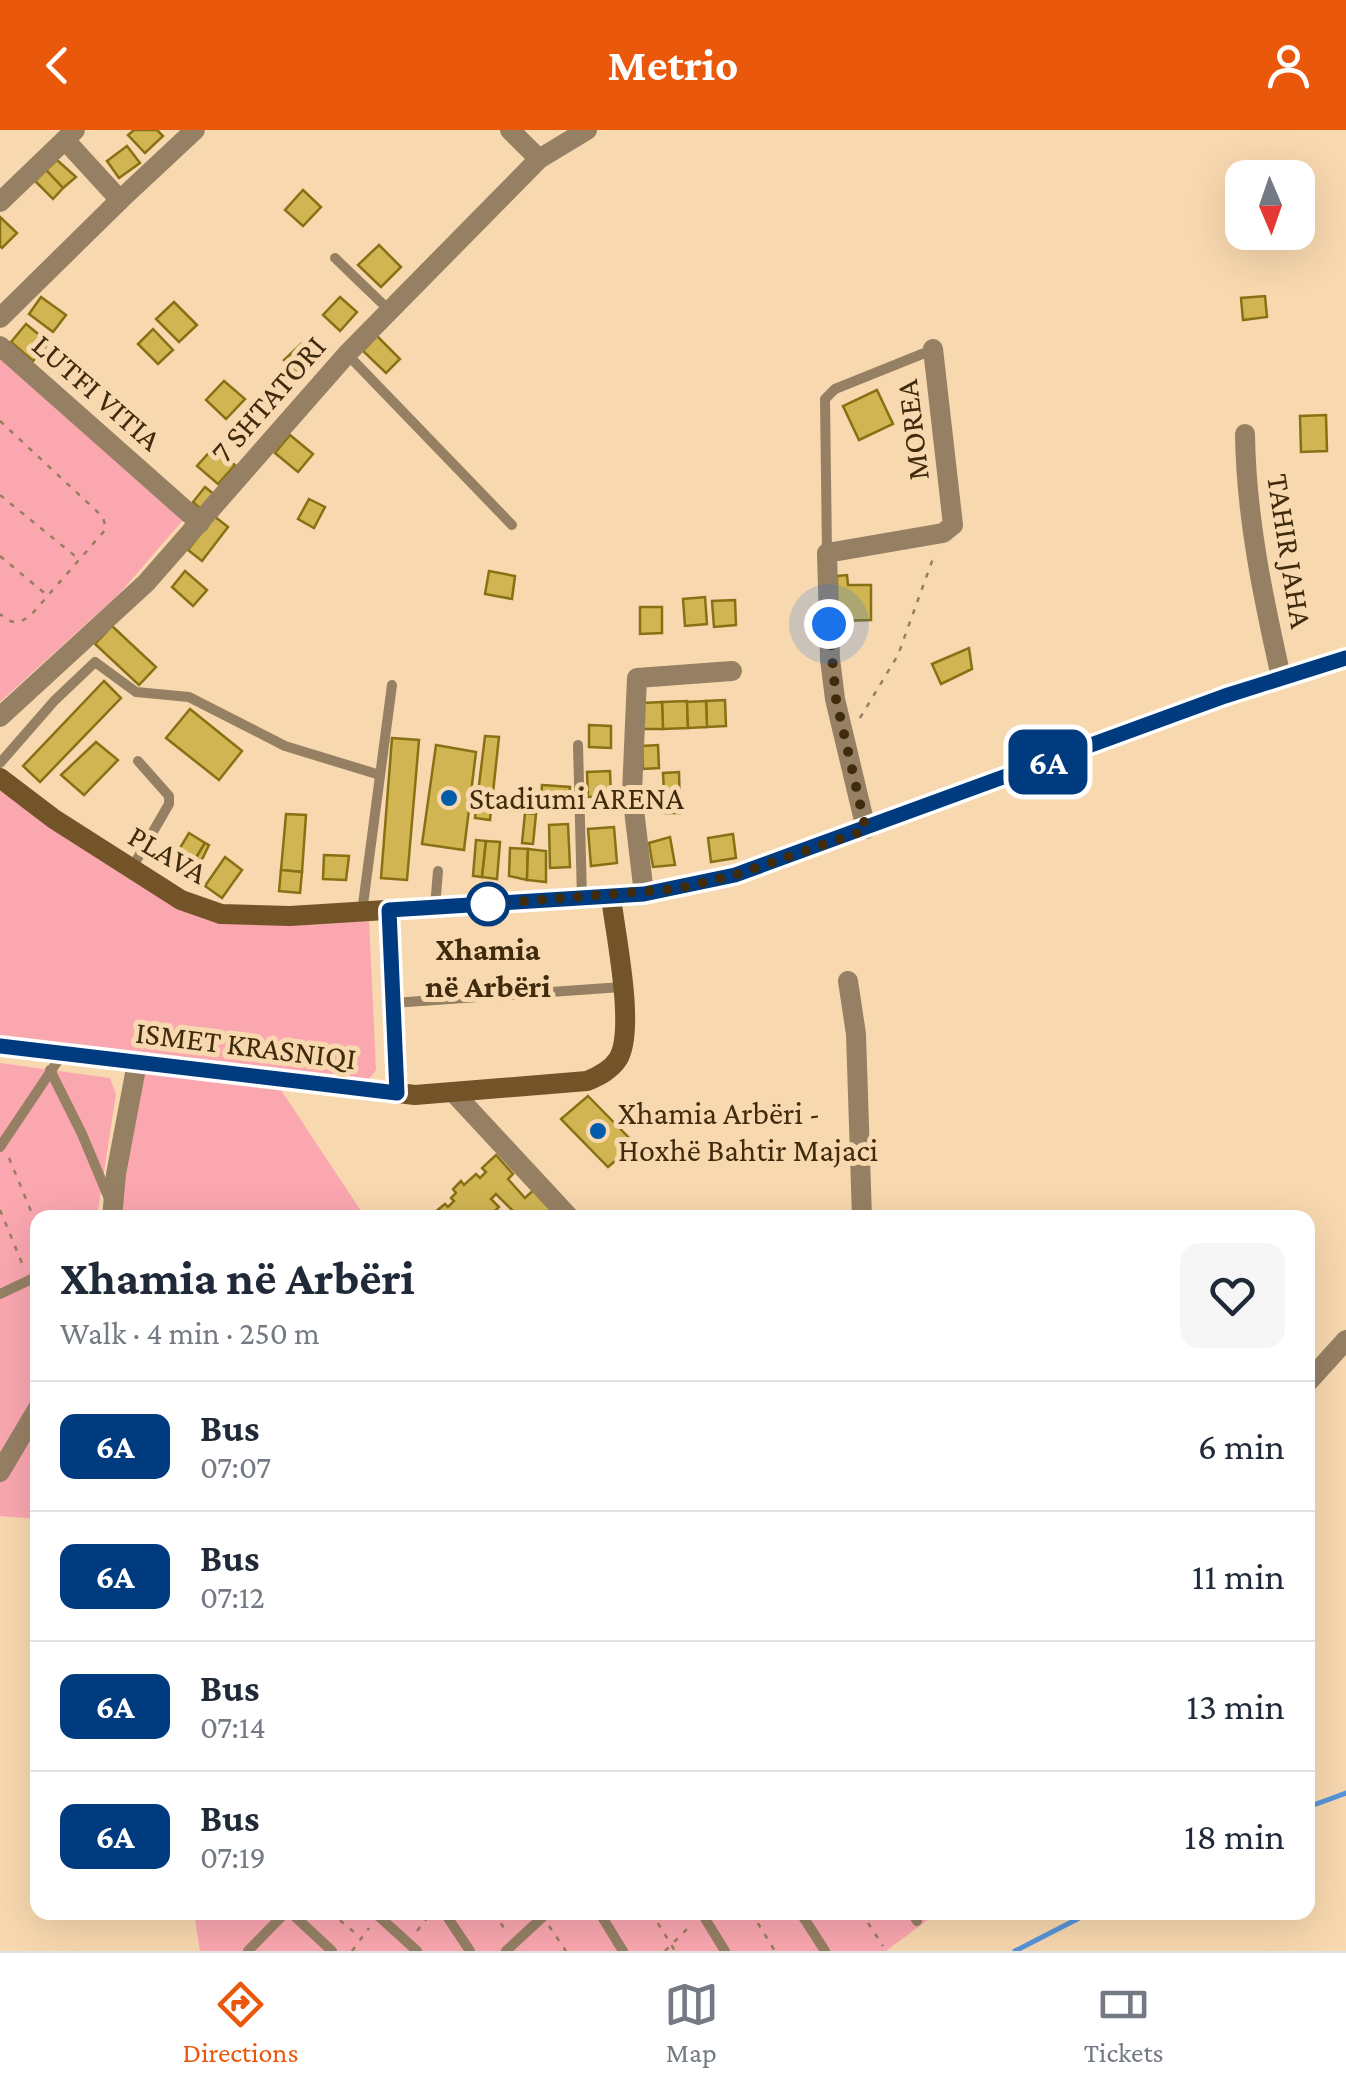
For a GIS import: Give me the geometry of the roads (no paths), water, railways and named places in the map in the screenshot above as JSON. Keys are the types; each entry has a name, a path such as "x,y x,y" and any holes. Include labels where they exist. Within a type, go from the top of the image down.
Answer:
{"street":[{"name":"LUTFI VITIA","path":"0,318 195,130"},
{"path":"510,130 538,159"},
{"name":"7 SHTATORI","path":"0,717 146,583 347,354 538,159 587,130"},
{"path":"0,202 70,135 120,200"},
{"name":"LUTFI VITIA","path":"0,346 200,523"},
{"name":"MOREA","path":"866,830 830,659 827,552 949,530 953,518 933,350"},
{"name":"TAHIR JAHA","path":"1246,434 1255,540 1281,677"},
{"name":"PLAVA","path":"0,778 54,819 181,900 221,914 362,912 644,894 735,875 1281,677 1346,658"},
{"path":"644,894 632,793 637,678 732,671"},
{"path":"397,1093 454,1093 574,1083 598,1077 618,1060 623,1048 625,1016 610,896"},
{"name":"ISMET KRASNIQI","path":"0,1046 397,1093 389,910"},
{"path":"848,980 856,1034 862,1210"},
{"path":"113,1210 137,1062"},
{"path":"454,1093 563,1210"},
{"path":"1315,1374 1346,1340"},
{"path":"0,1472 30,1421"}],"lane":[{"path":"334,258 389,310"},
{"name":"MOREA","path":"827,552 825,398 836,389 933,350"},
{"path":"347,354 512,525"},
{"path":"72,652 89,667"},
{"path":"0,763 54,700 95,662 136,692 189,697 285,746 380,774"},
{"path":"362,912 392,685"},
{"path":"578,745 582,898"},
{"path":"132,868 169,796 138,761"},
{"path":"435,908 438,872"},
{"path":"393,1003 622,988"},
{"path":"1,1144 64,1052"},
{"path":"50,1070 82,1134 112,1210"},
{"path":"0,1294 30,1279"},
{"path":"248,1951 280,1920"},
{"path":"297,1920 332,1951"},
{"path":"383,1920 418,1951"},
{"path":"449,1920 470,1951"},
{"path":"506,1951 540,1920"},
{"path":"605,1920 624,1951"},
{"path":"706,1920 725,1951"},
{"path":"805,1920 825,1951"}],"waterway":[{"path":"1315,1804 1346,1793"},
{"path":"1015,1951 1075,1920"}],"place":[{"name":"Stadiumi ARENA","path":"449,798"},
{"name":"Xhamia në Arbëri","path":"488,904"},
{"name":"Xhamia Arbëri - Hoxhë Bahtir Majaci","path":"598,1131"}]}
